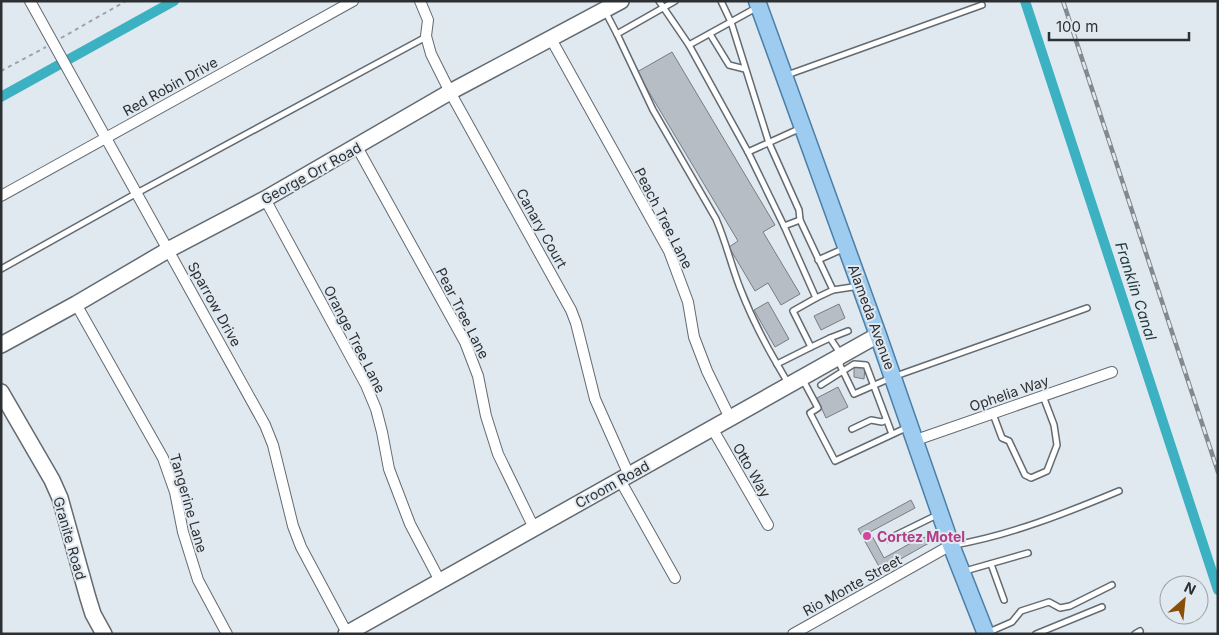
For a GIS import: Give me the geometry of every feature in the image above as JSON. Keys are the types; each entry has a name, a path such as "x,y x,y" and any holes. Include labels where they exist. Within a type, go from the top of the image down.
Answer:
{"main road":[{"name":"Alameda Avenue","path":"758,4 861,286 940,513 986,634"}],"street":[{"name":"Sparrow Drive","path":"30,1 266,425 299,540 346,633"},
{"name":"Red Robin Drive","path":"1,196 353,1"},
{"name":"Canary Court","path":"420,1 428,20 426,36 431,54 450,92 571,310 595,399 625,477 675,578"},
{"name":"George Orr Road","path":"1,345 168,250 265,199 450,92 622,1"},
{"name":"Peach Tree Lane","path":"551,39 669,250 688,302 694,337 706,371 730,418"},
{"name":"Pear Tree Lane","path":"357,147 465,342 478,376 486,416 498,454 534,528"},
{"name":"Orange Tree Lane","path":"265,199 366,385 376,409 389,468 406,514 440,581"},
{"name":"Tangerine Lane","path":"76,304 163,458 175,492 183,532 198,580 227,634"},
{"name":"Croom Road","path":"346,633 796,382 843,363 878,335"},
{"name":"Ophelia Way","path":"913,433 993,413 1112,372"},
{"name":"Granite Road","path":"1,392 52,480 60,498 93,614 104,634"},
{"name":"Otto Way","path":"712,428 768,524"},
{"name":"Rio Monte Street","path":"793,634 952,545"}],"lane":[{"path":"659,1 689,45 748,152 816,298"},
{"path":"617,34 675,1"},
{"path":"721,1 731,22 769,142 799,210 800,220 833,290"},
{"path":"689,45 731,22 758,4"},
{"path":"784,76 982,4"},
{"path":"604,10 653,110 716,219 724,237 740,289 765,343 778,364 818,408 810,413 835,461 892,434 913,433"},
{"path":"710,34 729,66 745,69"},
{"path":"1,269 426,36"},
{"path":"748,152 803,127"},
{"path":"784,226 800,220"},
{"path":"818,260 847,248"},
{"path":"811,347 793,311 833,290 861,286"},
{"path":"830,338 843,363 854,394 893,377 1087,308"},
{"path":"778,364 848,331"},
{"path":"821,385 843,363"},
{"path":"843,363 866,365 892,434"},
{"path":"993,413 1002,438 1009,441 1025,475 1031,478 1047,471 1057,445 1054,425 1043,396"},
{"path":"852,429 871,420 882,422 886,420"},
{"path":"952,545 983,540 1077,509 1119,491"},
{"path":"888,539 940,513"},
{"path":"962,572 1028,553"},
{"path":"991,564 1004,600"},
{"path":"986,634 1012,622 1021,611 1048,602 1060,608 1070,606 1112,585"},
{"path":"1036,634 1102,607"}],"path":[{"path":"1,71 56,45 126,1"}],"building":[{"path":"672,52 775,225 763,232 800,294 781,305 768,283 755,291 729,247 738,241 637,72"},
{"path":"768,302 789,339 775,347 754,310"},
{"path":"839,304 845,318 821,330 814,316"},
{"path":"854,366 865,367 864,379 854,377"},
{"path":"838,387 848,407 826,418 817,398"},
{"name":"Cortez Motel","path":"911,500 915,508 870,532 884,558 911,543 909,541 921,534 922,538 926,537 929,543 881,570 858,529"}],"waterway":[{"path":"1,97 174,1"},
{"name":"Franklin Canal","path":"1025,1 1218,590"}],"railway":[{"path":"1063,1 1218,472"}],"place":[{"name":"Cortez Motel","path":"867,536"}]}
